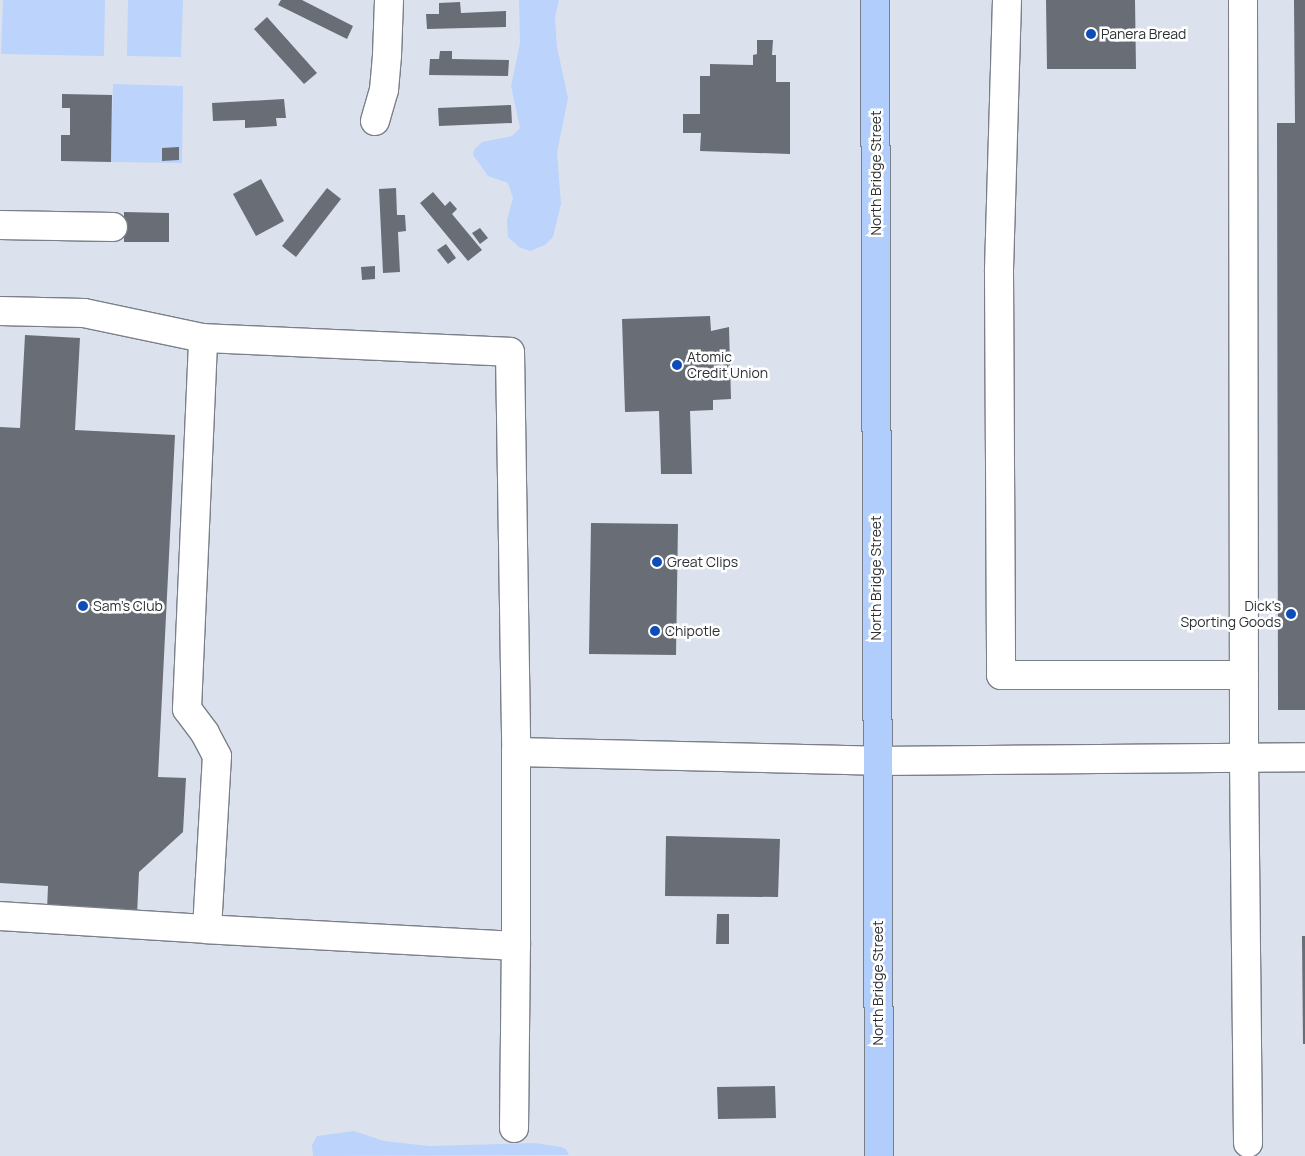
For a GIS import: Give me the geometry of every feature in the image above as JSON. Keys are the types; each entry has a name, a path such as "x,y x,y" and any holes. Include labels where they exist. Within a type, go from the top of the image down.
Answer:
{"main road":[{"name":"North Bridge Street","path":"875,0 879,1156"}],"street":[{"path":"375,121 384,90 389,0"},
{"path":"1007,0 999,272 1001,675 1244,675"},
{"path":"1243,0 1244,757 1248,1143"},
{"path":"0,225 114,227"},
{"path":"0,311 84,314 203,338 510,352 516,752 514,1128"},
{"path":"203,338 188,708 218,756 207,929"},
{"path":"516,752 877,761 1305,757"},
{"path":"0,916 516,946"}],"shaded area":[{"path":"3,0 105,0 104,56 1,54"},
{"path":"128,0 183,0 181,57 127,56"},
{"path":"519,0 559,0 555,18 557,47 568,98 557,153 561,204 553,237 545,245 530,251 519,247 508,237 507,220 513,198 508,183 488,176 473,155 474,150 482,142 512,136 520,128 511,86 520,43"},
{"path":"113,84 183,86 182,163 111,162"},
{"path":"354,1131 384,1141 429,1146 535,1143 561,1147 566,1149 569,1155 313,1156 312,1145 317,1136"}],"building":[{"path":"281,0 302,0 353,26 347,39 278,5"},
{"name":"Panera Bread","path":"1046,0 1135,0 1136,69 1047,69"},
{"path":"1294,0 1305,0 1305,710 1278,710 1277,123 1295,123"},
{"path":"460,2 461,13 506,11 506,27 427,29 426,14 439,14 439,3"},
{"path":"267,17 317,73 304,84 254,29"},
{"path":"757,40 773,40 772,55 776,55 776,82 790,82 790,154 700,151 701,133 683,133 683,114 700,114 700,76 710,76 710,64 753,65 753,55 757,54"},
{"path":"440,51 452,51 452,59 509,60 508,76 429,75 430,59 439,59"},
{"path":"62,94 112,95 111,162 61,161 61,135 70,135 70,108 62,108"},
{"path":"284,99 286,118 276,118 277,126 245,128 245,120 213,121 212,103"},
{"path":"511,105 512,123 439,126 438,108"},
{"path":"179,147 179,160 162,161 162,148"},
{"path":"261,179 284,221 256,236 233,194"},
{"path":"327,188 341,199 296,257 282,246"},
{"path":"396,188 397,215 405,215 406,231 398,232 400,272 383,273 379,189"},
{"path":"433,192 445,206 450,201 457,209 452,214 482,250 468,261 420,203"},
{"path":"124,212 169,213 169,242 124,242"},
{"path":"480,228 488,238 480,244 472,233"},
{"path":"446,244 456,258 448,264 437,250"},
{"path":"375,266 375,279 362,280 361,267"},
{"name":"Atomic Credit Union","path":"710,316 711,331 729,327 731,399 713,400 713,410 690,411 692,474 661,474 659,411 625,412 622,319"},
{"name":"Sam's Club","path":"25,335 80,338 75,430 175,435 158,777 186,778 183,832 139,872 137,915 47,910 48,886 0,883 0,427 20,428"},
{"path":"591,523 678,524 676,655 589,654"},
{"path":"666,836 780,839 778,897 665,896"},
{"path":"717,914 729,914 729,944 716,944"},
{"path":"1302,936 1305,936 1305,1044 1303,1044"},
{"path":"775,1086 776,1118 718,1119 717,1087"}],"place":[{"name":"Panera Bread","path":"1091,34"},
{"name":"Atomic Credit Union","path":"677,365"},
{"name":"Great Clips","path":"657,562"},
{"name":"Sam's Club","path":"83,606"},
{"name":"Dick's Sporting Goods","path":"1291,614"},
{"name":"Chipotle","path":"655,631"}]}
